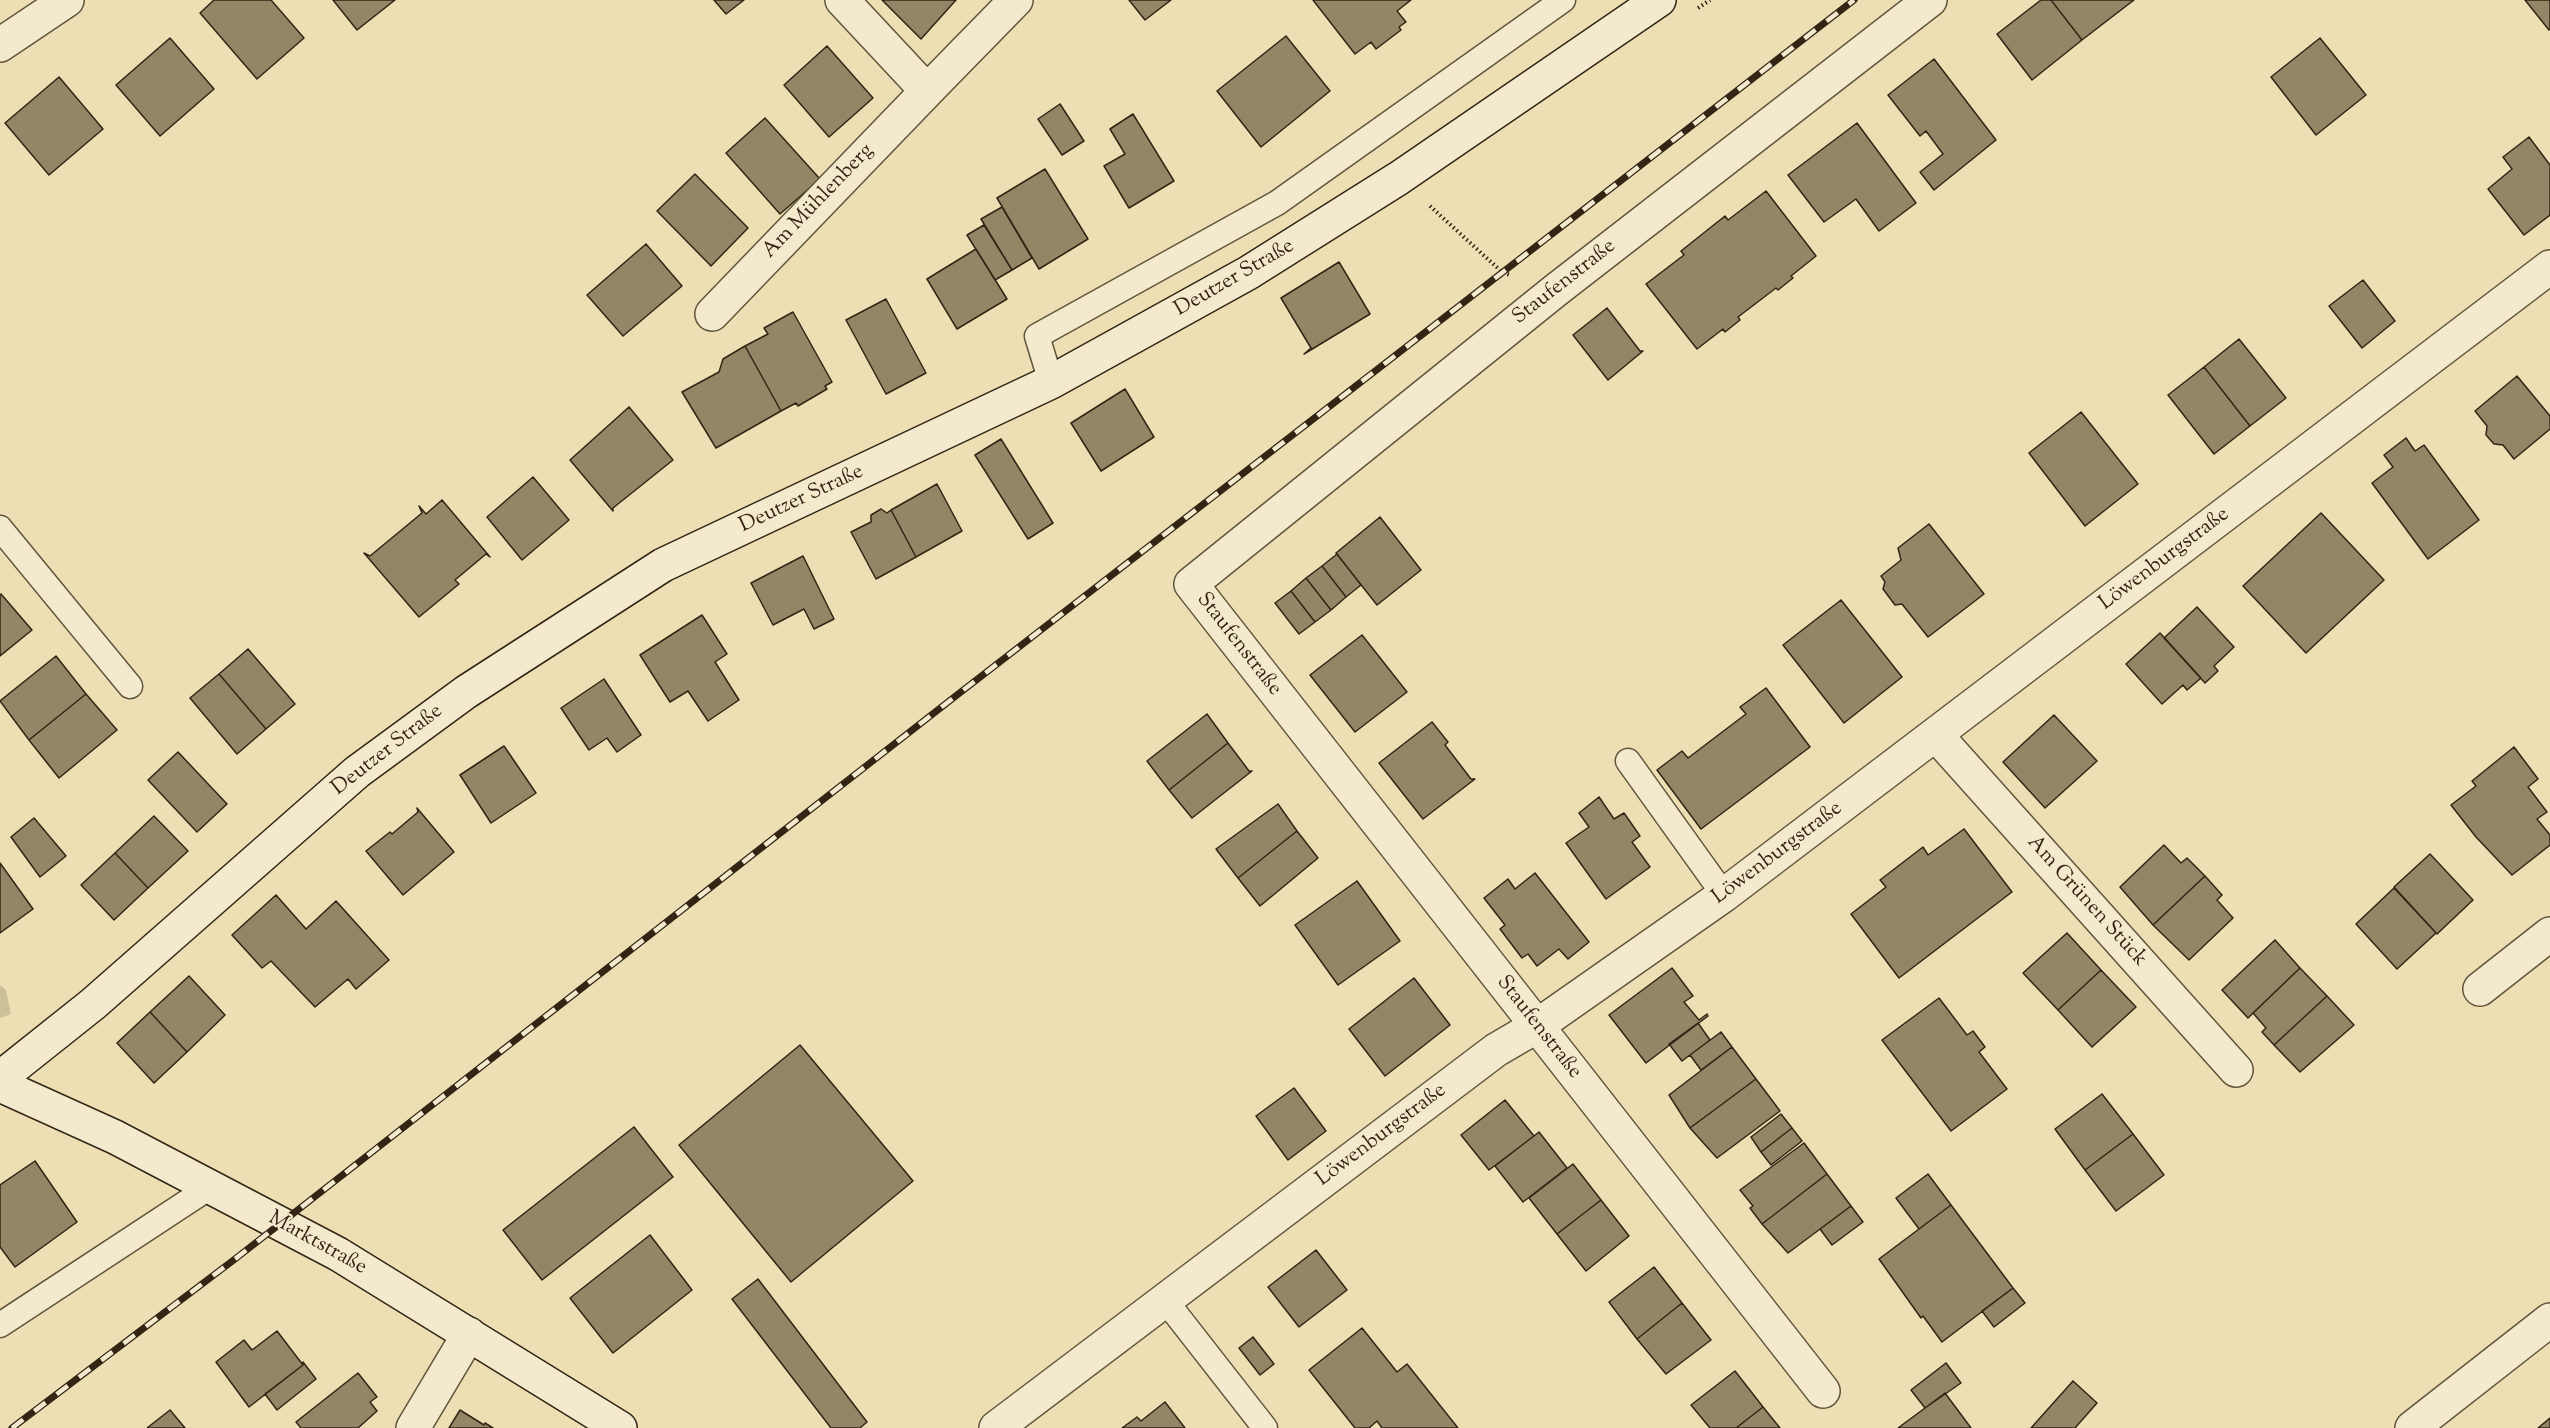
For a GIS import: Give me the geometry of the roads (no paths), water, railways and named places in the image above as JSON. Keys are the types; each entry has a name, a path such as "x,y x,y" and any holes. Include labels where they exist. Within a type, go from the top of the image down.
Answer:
{"street":[{"path":"842,0 927,91"},
{"name":"Am Mühlenberg","path":"712,314 1016,0"},
{"name":"Deutzer Straße","path":"0,1078 93,1004 357,772 466,692 663,565 1052,382 1248,273 1399,178 1659,0"},
{"name":"Staufenstraße","path":"1823,1391 1191,584 1556,290 1930,0"},
{"path":"0,45 55,3"},
{"name":"Löwenburgstraße","path":"996,1428 1496,1050 1537,1026 1724,895 2550,267"},
{"name":"Am Grünen Stück","path":"1935,735 2236,1070"},
{"path":"2480,989 2550,934"},
{"name":"Marktstraße","path":"0,1085 115,1137 338,1254 620,1428"},
{"path":"2412,1428 2550,1320"},
{"path":"413,1428 469,1334"}],"lane":[{"path":"1052,382 1037,336 1277,203 1563,0"},
{"path":"0,528 130,686"},
{"path":"1628,761 1724,895"},
{"path":"0,1325 210,1186"},
{"path":"1165,1300 1265,1428"}],"railway":[{"path":"12,1428 235,1259 957,695 1854,0"}]}
